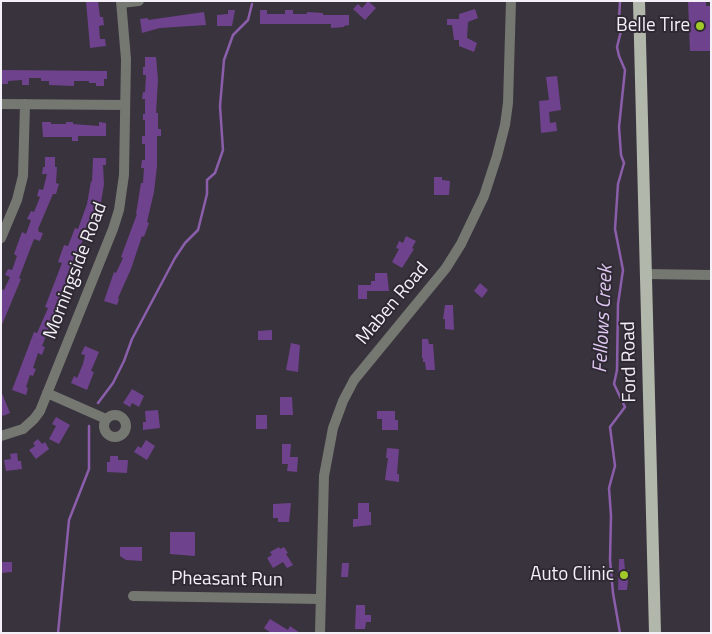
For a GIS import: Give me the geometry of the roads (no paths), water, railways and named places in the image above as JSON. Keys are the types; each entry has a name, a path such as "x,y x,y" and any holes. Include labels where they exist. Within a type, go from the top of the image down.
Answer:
{"main road":[{"name":"Ford Road","path":"639,1 655,633"}],"street":[{"path":"121,2 139,1"},
{"name":"Maben Road","path":"320,633 324,476 333,428 343,401 354,380 446,268 461,244 480,204 497,156 505,125 508,104 511,1"},
{"name":"Morningside Road","path":"1,436 17,432 28,425 40,411 119,210 124,175 126,48 121,2"},
{"path":"1,104 125,104"},
{"path":"1,238 17,200 23,176 25,104"},
{"path":"647,274 711,275"},
{"path":"47,393 106,419"},
{"name":"Pheasant Run","path":"132,596 320,599"}],"waterway":[{"name":"Fellows Creek","path":"620,1 619,20 622,27 617,47 625,70 619,127 621,155 624,163 618,184 615,229 623,270 618,304 617,370 614,384 625,407 610,427 615,466 609,488 611,516 610,560 613,593 620,633"},
{"path":"98,403 113,383 132,339 175,258 185,243 198,230 207,194 207,180 215,173 223,150 220,106 224,60 233,35 248,20 252,4"},
{"path":"58,633 69,520 89,469 89,426"}],"place":[{"name":"Belle Tire","path":"700,26"},
{"name":"Auto Clinic","path":"624,575"}]}
